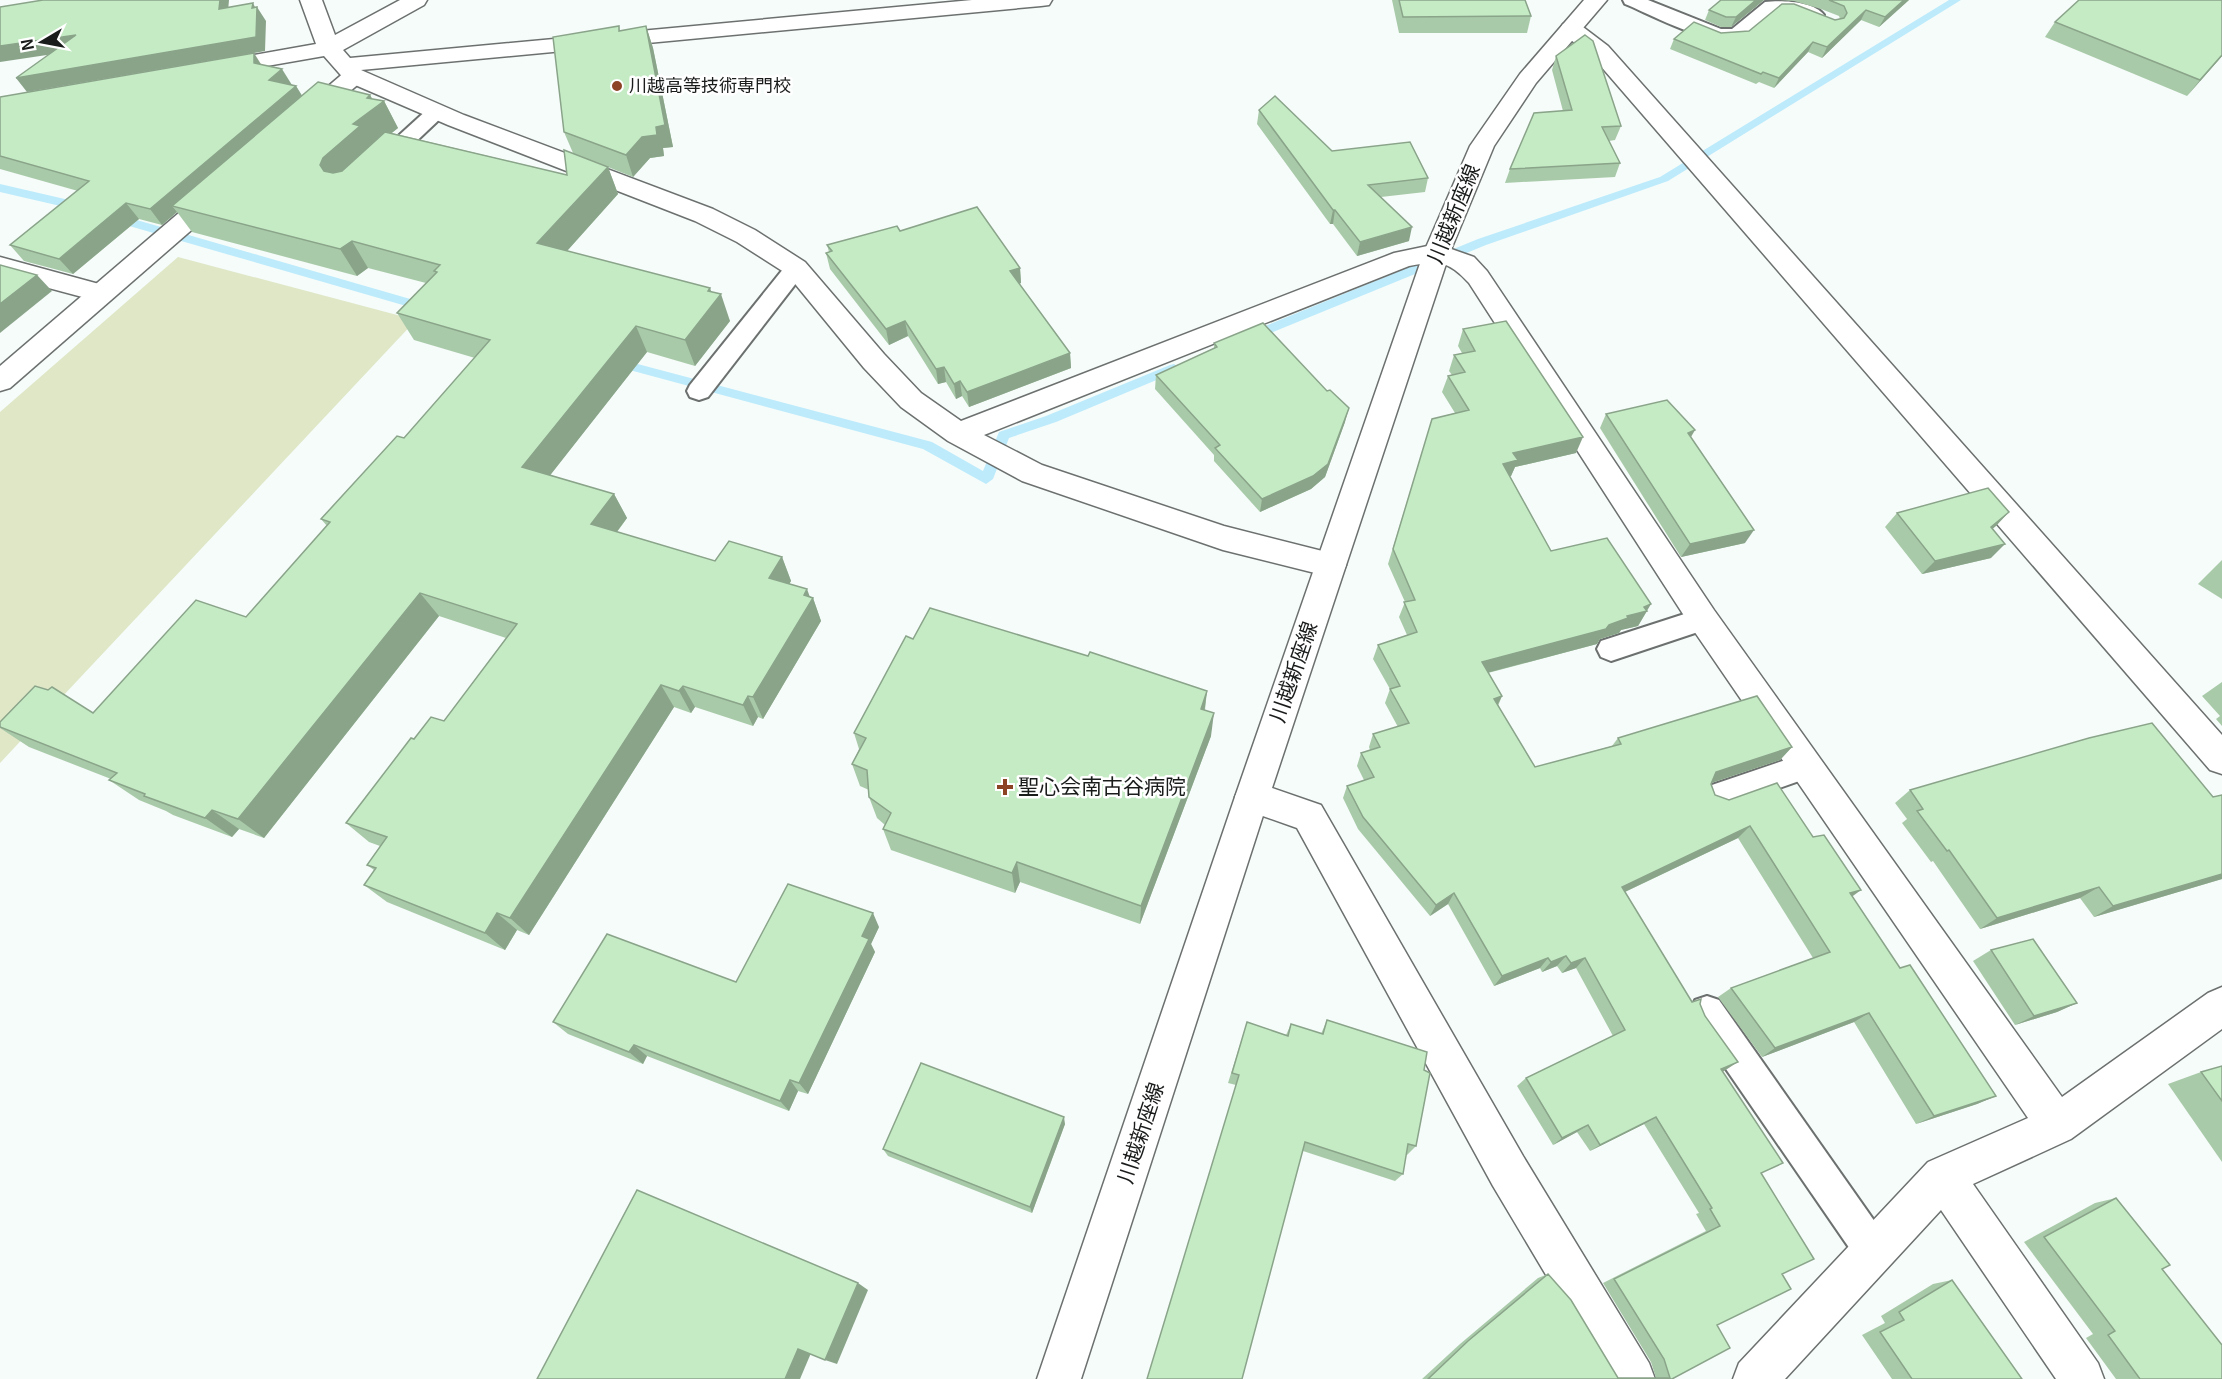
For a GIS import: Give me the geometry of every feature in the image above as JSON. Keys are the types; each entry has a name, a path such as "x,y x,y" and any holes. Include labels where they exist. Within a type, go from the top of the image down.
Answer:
{"street":[{"path":"311,0 329,48 350,70 436,112 704,215 746,236 796,268 874,361 911,400 958,434 1032,473 1223,538 1331,566"},
{"path":"200,71 329,48 416,0"},
{"path":"291,130 350,70 1041,0"},
{"name":"川越新座線","path":"1059,1379 1252,797 1437,252 1482,146 1528,79 1596,0"},
{"path":"1570,28 1600,51 2222,759"},
{"path":"0,381 237,177"},
{"path":"958,434 1403,259 1437,252 1465,263 1478,277 1703,619 2057,1125"},
{"path":"0,266 101,293"},
{"path":"1252,797 1309,816 1508,1171 1633,1379"},
{"path":"1755,1379 1943,1177 2057,1125 2222,1005"},
{"path":"1943,1177 2082,1379"}],"lane":[{"path":"1632,0 1718,35 1737,35 1772,6 1794,6 1831,22"},
{"path":"367,176 436,112"},
{"path":"699,391 796,268"},
{"path":"1611,649 1703,619"},
{"path":"1717,797 1806,766"},
{"path":"1707,1012 1874,1252"}],"green space":[{"path":"178,257 416,320 0,763 0,412"}],"building":[{"path":"43,0 220,0 219,9 253,3 252,8 257,7 256,37 16,78 76,35 0,46 0,7"},
{"path":"1399,0 1525,0 1531,16 1403,17"},
{"path":"1721,0 1756,0 1736,17 1726,17 1709,10"},
{"path":"1829,0 1904,0 1885,17 1866,10 1827,47 1813,42 1779,78 1763,72 1761,74 1674,39 1694,22 1721,33 1749,31 1782,4 1794,4 1835,20 1844,18 1847,13 1844,6"},
{"path":"2079,0 2222,0 2222,55 2200,80 2055,22"},
{"path":"619,26 619,31 646,26 665,125 656,127 657,135 642,137 626,155 564,132 553,37"},
{"path":"1585,35 1593,41 1621,126 1602,127 1620,163 1510,169 1534,113 1572,110 1556,56"},
{"path":"254,53 254,63 282,69 269,80 296,86 150,209 126,203 59,259 10,245 89,181 0,156 0,97"},
{"path":"318,82 370,95 367,98 384,101 353,124 360,126 323,158 320,165 324,171 333,173 342,171 385,132 567,175 564,150 608,167 537,243 710,288 708,291 721,294 685,340 636,326 522,467 614,494 591,524 715,561 729,541 782,557 769,578 807,589 804,595 813,598 753,697 748,696 743,705 683,686 679,691 661,685 510,918 497,913 485,933 364,885 376,868 367,865 387,837 346,823 411,738 414,739 431,717 444,721 517,624 420,593 238,819 212,810 205,818 144,796 145,794 109,780 117,773 0,727 0,722 35,686 48,690 52,687 93,713 196,600 246,617 330,522 321,519 397,436 404,438 490,340 397,313 437,272 434,271 440,265 352,241 340,249 172,206"},
{"path":"1275,96 1332,151 1410,142 1428,178 1368,185 1412,227 1360,242 1333,210 1259,110"},
{"path":"977,207 1020,268 1010,271 1070,353 967,392 960,381 954,384 944,367 936,369 905,321 886,329 826,253 832,251 827,245 897,226 900,231"},
{"path":"0,265 37,275 0,304"},
{"path":"1506,321 1583,437 1513,453 1518,460 1503,464 1551,551 1607,538 1651,604 1644,607 1647,611 1627,616 1628,618 1609,625 1606,629 1482,662 1502,696 1494,699 1535,767 1621,744 1618,738 1757,696 1792,747 1716,772 1711,784 1715,795 1729,800 1777,783 1813,837 1824,835 1861,890 1850,893 1900,968 1910,965 1996,1096 1934,1116 1869,1013 1775,1048 1731,988 1830,952 1750,826 1622,887 1692,1002 1701,999 1700,1004 1705,1016 1738,1062 1721,1069 1783,1163 1761,1173 1814,1259 1782,1274 1791,1289 1717,1325 1730,1348 1672,1379 1428,1379 1468,1341 1548,1274 1571,1300 1618,1378 1670,1378 1664,1359 1614,1279 1720,1226 1710,1209 1712,1208 1656,1117 1600,1145 1588,1125 1562,1138 1526,1078 1625,1030 1585,958 1571,963 1566,956 1551,962 1548,958 1502,976 1454,893 1436,905 1363,817 1347,786 1374,777 1361,753 1380,747 1373,734 1409,723 1390,689 1400,686 1378,645 1417,632 1404,602 1415,600 1393,549 1432,419 1469,410 1448,376 1465,372 1454,355 1475,351 1463,329"},
{"path":"1263,323 1327,391 1330,390 1349,408 1328,464 1313,476 1262,499 1215,448 1220,445 1156,375 1217,347 1214,343"},
{"path":"1667,400 1695,430 1688,433 1754,530 1690,544 1606,414"},
{"path":"1988,488 2009,512 1991,527 2005,544 1935,561 1897,513"},
{"path":"930,608 1088,656 1090,652 1207,691 1201,709 1214,713 1141,906 1017,862 1012,873 883,829 891,813 869,797 867,770 852,764 866,738 854,733 906,636 913,639"},
{"path":"2152,723 2213,797 2222,795 2222,874 2113,906 2099,887 1997,918 1949,850 1947,851 1917,811 1923,809 1910,790 2089,738"},
{"path":"788,884 873,913 862,936 869,939 799,1083 790,1080 780,1101 634,1045 629,1052 553,1022 607,934 736,982"},
{"path":"2033,939 2077,1003 2034,1016 1991,950"},
{"path":"1327,1020 1427,1052 1424,1070 1430,1073 1416,1146 1408,1144 1403,1174 1305,1142 1242,1379 1147,1379 1239,1075 1232,1073 1247,1022 1288,1036 1291,1024 1323,1034"},
{"path":"921,1063 1064,1117 1030,1207 883,1149"},
{"path":"2222,1066 2222,1101 2201,1072"},
{"path":"637,1190 858,1283 825,1360 798,1349 785,1379 537,1379"},
{"path":"2116,1198 2170,1265 2162,1269 2222,1345 2222,1379 2140,1379 2108,1335 2115,1331 2044,1237"},
{"path":"1952,1280 2022,1379 1912,1379 1880,1332 1904,1320 1899,1312"}],"waterway":[{"path":"1252,336 1482,242 1664,179 1956,0"},
{"path":"0,188 82,207"},
{"path":"116,218 427,308"},
{"path":"615,362 927,445 986,479 1004,435 1051,419 1174,368"}],"place":[{"name":"川越高等技術専門校","path":"617,86"},
{"name":"聖心会南古谷病院","path":"1005,787"}]}
